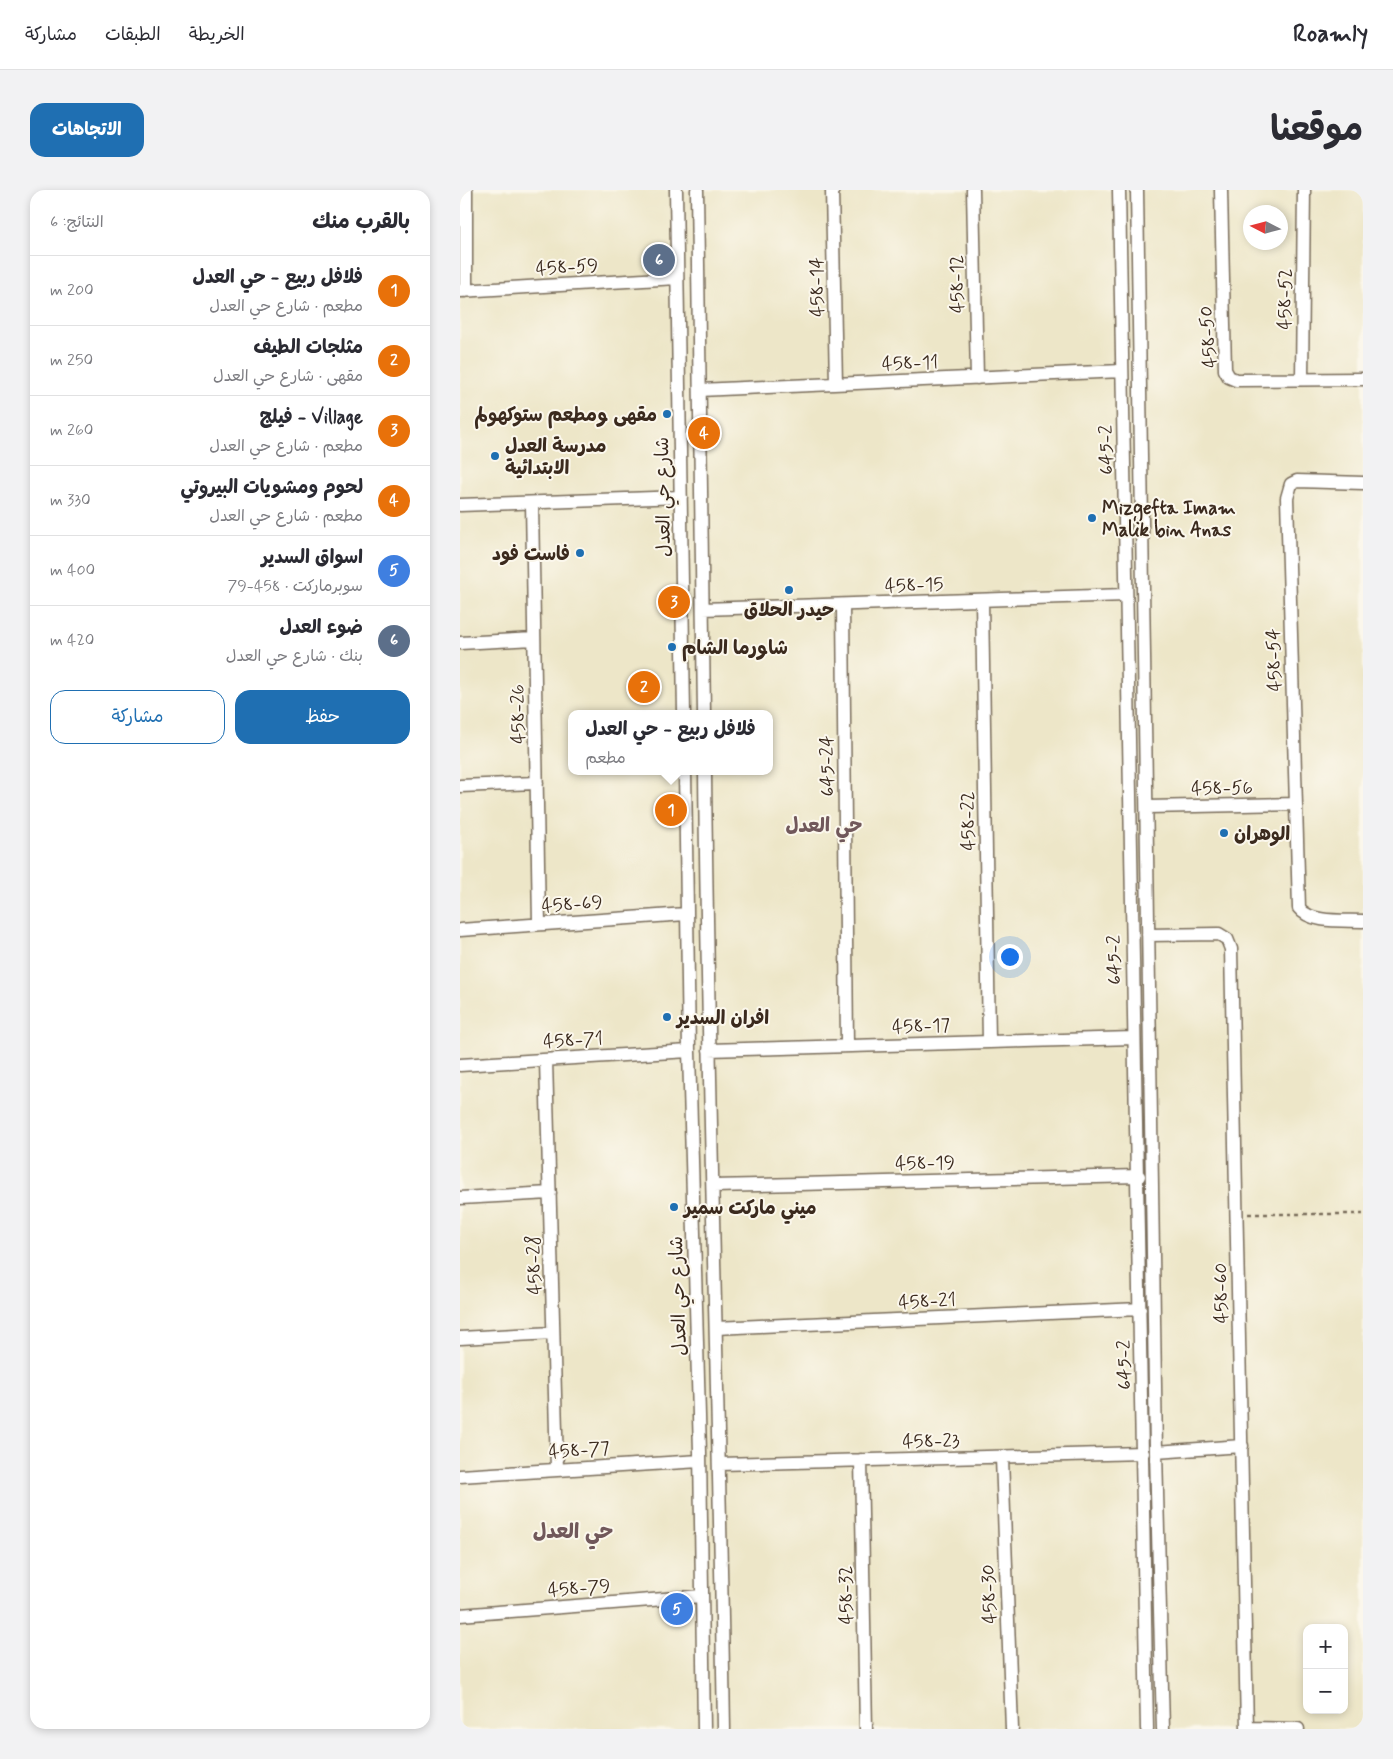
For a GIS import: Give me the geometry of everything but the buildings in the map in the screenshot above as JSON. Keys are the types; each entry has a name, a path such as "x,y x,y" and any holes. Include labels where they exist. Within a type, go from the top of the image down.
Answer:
{"street":[{"path":"463,291 466,190"},
{"name":"شارع حي العدل","path":"676,190 684,710"},
{"name":"شارع حي العدل","path":"697,190 704,710"},
{"name":"458-14","path":"832,190 836,384"},
{"name":"458-12","path":"973,190 976,378"},
{"name":"645-2","path":"1119,190 1133,1038 1141,1260 1140,1309 1163,1729"},
{"name":"645-2","path":"1137,190 1154,1260 1149,1453 1147,1729"},
{"name":"458-50","path":"1221,190 1225,370 1229,377 1236,380 1363,380"},
{"name":"458-52","path":"1302,379 1304,190"},
{"name":"458-59","path":"463,291 677,278"},
{"name":"458-11","path":"700,390 1122,372"},
{"name":"458-54","path":"1363,483 1297,481 1291,484 1287,498 1300,908 1304,914 1312,918 1363,922"},
{"path":"460,505 681,497"},
{"name":"458-26","path":"532,503 539,924"},
{"name":"458-15","path":"703,609 1126,595"},
{"name":"458-22","path":"982,600 989,1042"},
{"name":"645-24","path":"843,605 847,1046"},
{"path":"460,643 534,639"},
{"path":"684,695 704,693"},
{"name":"شارع حي العدل","path":"685,775 686,914 700,1456 704,1729"},
{"name":"شارع حي العدل","path":"705,775 709,1050 720,1457 724,1729"},
{"path":"460,786 537,783"},
{"name":"458-56","path":"1148,807 1296,804"},
{"name":"458-69","path":"460,930 686,914"},
{"name":"458-60","path":"1148,935 1219,934 1227,939 1232,949 1247,1729"},
{"name":"458-17","path":"709,1050 1133,1038"},
{"name":"458-71","path":"460,1065 689,1052"},
{"name":"458-28","path":"546,1060 557,1470"},
{"name":"458-19","path":"713,1186 1139,1176"},
{"path":"460,1198 550,1193"},
{"path":"1141,1260 1154,1260"},
{"name":"458-21","path":"716,1328 1140,1309"},
{"path":"460,1338 554,1333"},
{"name":"458-23","path":"720,1457 860,1460 1002,1458 1149,1453 1242,1446"},
{"name":"458-77","path":"460,1476 557,1470 700,1456 720,1457"},
{"name":"458-30","path":"1002,1458 1012,1729"},
{"name":"458-32","path":"860,1460 866,1729"},
{"name":"458-79","path":"460,1615 702,1596"},
{"path":"1247,1729 1298,1729"}],"path":[{"path":"1237,1214 1363,1214"}],"place":[{"name":"ضوء العدل","path":"659,260"},
{"name":"مقهى ومطعم ستوكهولم","path":"667,414"},
{"name":"لحوم ومشويات البيروتي","path":"704,433"},
{"name":"مدرسة العدل الابتدائية","path":"495,456"},
{"name":"Mizgefta Imam Malik bin Anas","path":"1092,518"},
{"name":"فاست فود","path":"580,553"},
{"name":"حيدر الحلاق","path":"789,590"},
{"name":"Village - فيلج","path":"674,602"},
{"name":"شاورما الشام","path":"672,647"},
{"name":"مثلجات الطيف","path":"644,687"},
{"name":"فلافل ربيع - حي العدل","path":"671,810"},
{"name":"الوهران","path":"1224,833"},
{"name":"افران السدير","path":"667,1017"},
{"name":"ميني ماركت سمير","path":"674,1207"},
{"name":"اسواق السدير","path":"677,1609"}],"district":[{"name":"حي العدل","path":"824,825"},
{"name":"حي العدل","path":"573,1531"}]}
